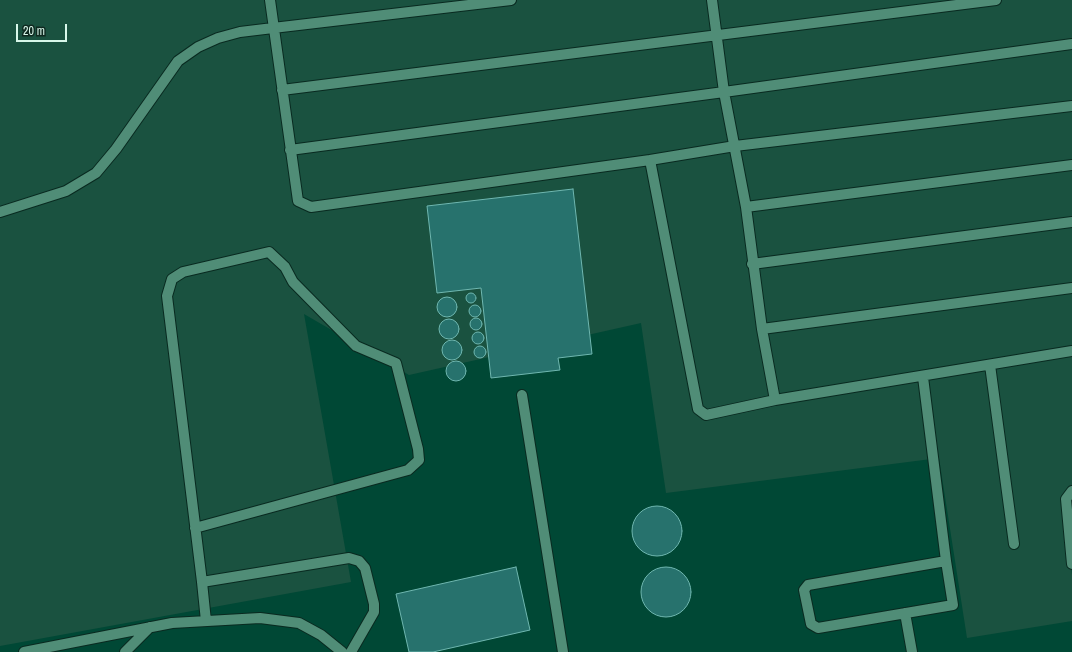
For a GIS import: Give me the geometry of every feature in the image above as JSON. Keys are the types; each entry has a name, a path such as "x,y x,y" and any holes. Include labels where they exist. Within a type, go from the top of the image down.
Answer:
{"lane":[{"path":"270,0 298,201 311,207 650,160 735,146 1072,106"},
{"path":"0,212 66,191 96,173 116,149 178,61 198,47 218,38 240,32 511,0"},
{"path":"712,0 724,92 746,207 752,264 775,400"},
{"path":"282,90 996,0"},
{"path":"290,150 1072,44"},
{"path":"650,160 698,409 706,415 775,400 923,377 1072,351"},
{"path":"746,207 1072,165"},
{"path":"752,264 1072,222"},
{"path":"195,528 408,470 419,460 418,448 396,363 356,346 293,282 285,267 269,252 184,272 172,280 167,296 206,621"},
{"path":"762,329 1072,288"},
{"path":"990,365 1014,544"},
{"path":"923,377 946,561 953,605 818,628 811,624 804,590 808,585 946,561"},
{"path":"522,395 563,652"},
{"path":"1072,491 1066,499 1072,564"},
{"path":"202,582 348,558 359,561 365,568 374,604 374,612 351,652"},
{"path":"905,613 912,652"},
{"path":"24,652 151,626 172,623 260,618 299,623 321,635 342,652"},
{"path":"125,652 151,626"}],"shaded area":[{"path":"0,0 1072,0 1072,518 1065,519 1072,575 1072,621 967,638 939,458 666,493 641,323 409,375 304,314 351,582 0,646"}],"building":[{"path":"573,189 592,354 558,358 560,370 491,378 481,288 437,293 427,206"},
{"path":"471,293 476,298 471,303 466,298"},
{"path":"447,297 454,300 457,307 454,314 447,317 440,314 437,307 440,300"},
{"path":"473,305 477,305 481,311 477,317 473,317 469,313 469,309"},
{"path":"474,318 478,318 482,324 478,330 474,330 470,326 470,322"},
{"path":"449,319 456,322 459,329 456,336 449,339 442,336 439,329 442,322"},
{"path":"476,332 480,332 484,338 480,344 476,344 472,340 472,336"},
{"path":"452,340 459,343 462,350 459,357 452,360 445,357 442,350 445,343"},
{"path":"478,346 482,346 486,352 482,358 478,358 474,354 474,350"},
{"path":"456,361 463,364 466,371 463,378 456,381 449,378 446,371 449,364"},
{"path":"652,506 662,506 675,513 682,526 682,536 675,549 662,556 652,556 643,552 636,545 632,536 632,526 636,517 643,510"},
{"path":"516,567 530,630 433,652 409,652 396,594"},
{"path":"661,567 671,567 684,574 691,587 691,597 684,610 671,617 661,617 652,613 645,606 641,597 641,587 645,578 652,571"}]}
